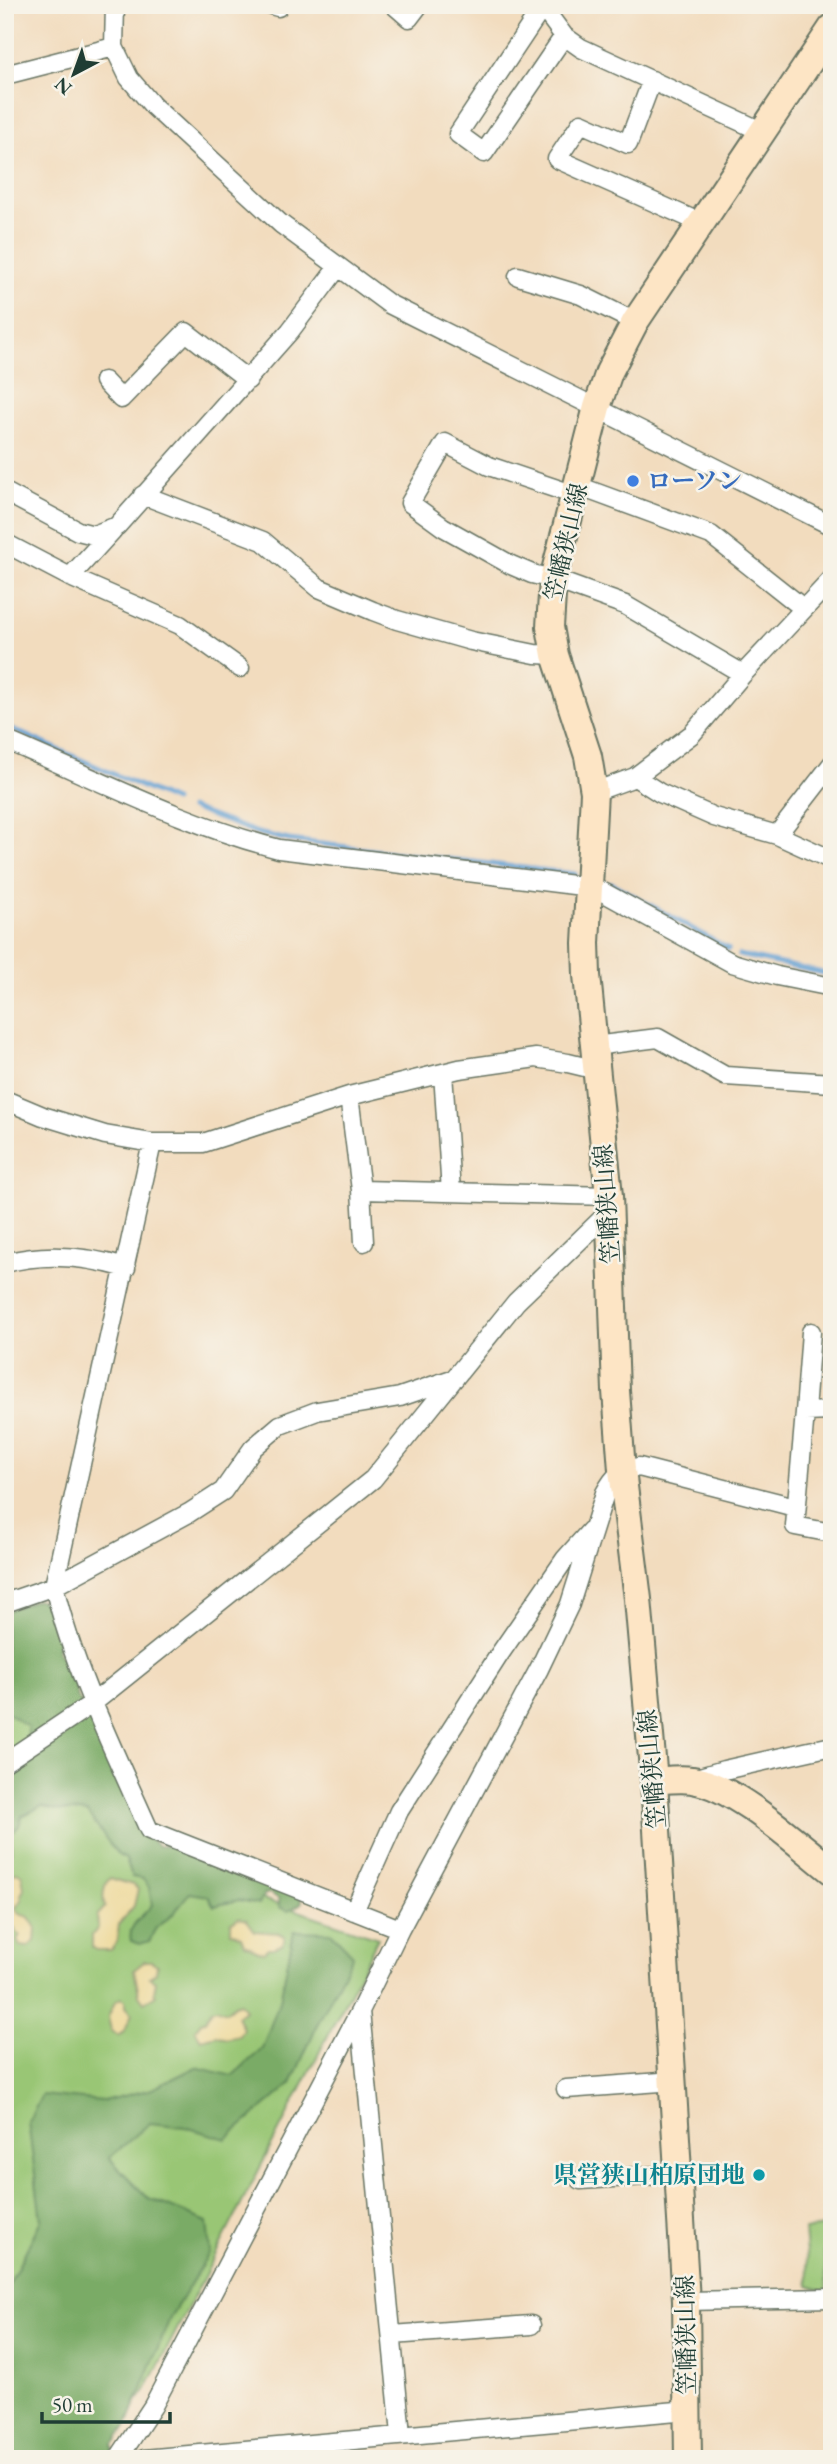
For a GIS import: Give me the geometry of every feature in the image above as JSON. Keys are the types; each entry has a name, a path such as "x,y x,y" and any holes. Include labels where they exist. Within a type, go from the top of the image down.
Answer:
{"main road":[{"name":"笠幡狭山線","path":"688,2459 687,2301 654,1781 638,1599 622,1470 616,1391 609,1204 587,975 586,943 594,792 588,756 555,655 550,627 553,579 597,407 609,372 635,322 832,28"},
{"path":"654,1781 693,1779 725,1792 746,1804 832,1871"}],"street":[{"path":"115,5 114,47 130,78 153,106 281,224 338,267 389,304 832,526"},
{"path":"271,5 278,5"},
{"path":"394,5 409,18 419,5"},
{"path":"564,36 484,153 458,134 542,7 564,36 581,48 761,131"},
{"path":"5,75 114,47"},
{"path":"652,80 628,144 581,123 557,159 701,223"},
{"path":"71,577 248,380 290,331 338,267"},
{"path":"518,276 581,295 635,322"},
{"path":"104,381 121,398 186,332 248,380"},
{"path":"743,674 625,605 553,579 532,575 511,565 443,527 410,503 445,443 489,466 577,490 711,535 803,608"},
{"path":"5,492 78,531 94,535 117,526"},
{"path":"143,495 263,541 319,588 385,615 471,641 535,654 555,655"},
{"path":"5,543 71,577 180,625 240,668"},
{"path":"594,792 635,777 692,734 743,674 832,579"},
{"path":"5,740 250,842 270,847 590,887 732,962 777,976 832,987"},
{"path":"777,835 832,765"},
{"path":"635,777 660,793 714,817 777,835 832,860"},
{"path":"5,1100 43,1116 104,1135 152,1143 204,1143 349,1096 443,1073 536,1058 568,1063 595,1058 658,1038 725,1076 832,1083"},
{"path":"443,1073 451,1192"},
{"path":"349,1096 361,1190 364,1242"},
{"path":"152,1143 54,1586 59,1607 93,1703 149,1830 400,1929"},
{"path":"361,1190 451,1192 609,1204"},
{"path":"5,1762 93,1703 373,1479 516,1302 609,1204"},
{"path":"5,1263 22,1258 76,1256 126,1268"},
{"path":"811,1332 795,1526 832,1533"},
{"path":"5,1603 54,1586 189,1513 223,1491 253,1448 280,1425 317,1411 400,1396 456,1378"},
{"path":"806,1412 832,1411"},
{"path":"118,2459 153,2406 360,2011 400,1929 539,1669 570,1604 605,1493 612,1479 622,1470 639,1467 795,1507"},
{"path":"354,1911 399,1811 499,1655 565,1559 596,1525"},
{"path":"693,1779 832,1746"},
{"path":"360,2011 401,2434"},
{"path":"566,2089 674,2081"},
{"path":"580,2180 679,2174"},
{"path":"687,2301 832,2298"},
{"path":"392,2335 531,2325"},
{"path":"144,2459 278,2452 401,2434 688,2410"}],"green space":[{"path":"37,1599 53,1606 59,1624 57,1652 76,1670 77,1697 90,1712 144,1833 158,1846 171,1846 301,1896 302,1903 288,1911 279,1907 279,1899 270,1893 265,1894 259,1904 239,1900 214,1906 208,1896 190,1893 156,1929 150,1941 140,1944 131,1941 130,1935 134,1925 152,1905 149,1888 143,1879 132,1877 126,1859 118,1855 87,1813 42,1806 22,1816 19,1826 11,1834 11,1852 5,1859 5,1785 22,1767 28,1727 5,1711 5,1616 10,1609"},
{"path":"5,1683 137,1856 378,1938 148,2386 96,2459 5,2459"},
{"path":"294,1931 331,1932 353,1955 317,2025 291,2084 226,2139 185,2127 150,2123 109,2158 148,2198 207,2222 210,2252 171,2316 127,2425 112,2446 119,2459 5,2459 5,2293 41,2220 28,2122 42,2095 103,2101 152,2089 196,2067 232,2076 262,2049 280,2000"},
{"path":"832,2226 832,2250 824,2251 827,2292 809,2286 804,2230"}],"sand":[{"path":"17,1872 22,1875 24,1889 22,1900 15,1908 19,1914 29,1917 36,1928 35,1941 28,1947 21,1946 17,1941 20,1935 15,1928 5,1926 5,1881 9,1874"},
{"path":"110,1878 138,1889 134,1906 119,1924 117,1942 111,1950 97,1950 92,1947 92,1935 98,1928 97,1916 105,1907 104,1891"},
{"path":"239,1918 247,1920 255,1931 278,1933 285,1937 283,1944 268,1948 264,1952 245,1944 242,1937 231,1932 231,1922"},
{"path":"145,1961 157,1965 156,1972 150,1977 156,1981 156,1995 144,2002 139,1995 134,1970"},
{"path":"121,1998 125,2000 125,2007 132,2014 125,2029 118,2036 111,2030 108,2017 115,2002"},
{"path":"240,2003 245,2010 237,2016 243,2029 239,2036 227,2039 217,2035 201,2039 195,2030 205,2021 212,2009 226,2012"}],"waterway":[{"path":"5,726 174,801"},
{"path":"190,808 258,833 289,840 575,874"},
{"path":"611,883 728,949"},
{"path":"739,955 832,975"}],"place":[{"name":"ローソン","path":"633,481"},
{"name":"県営狭山柏原団地","path":"759,2175"}]}
